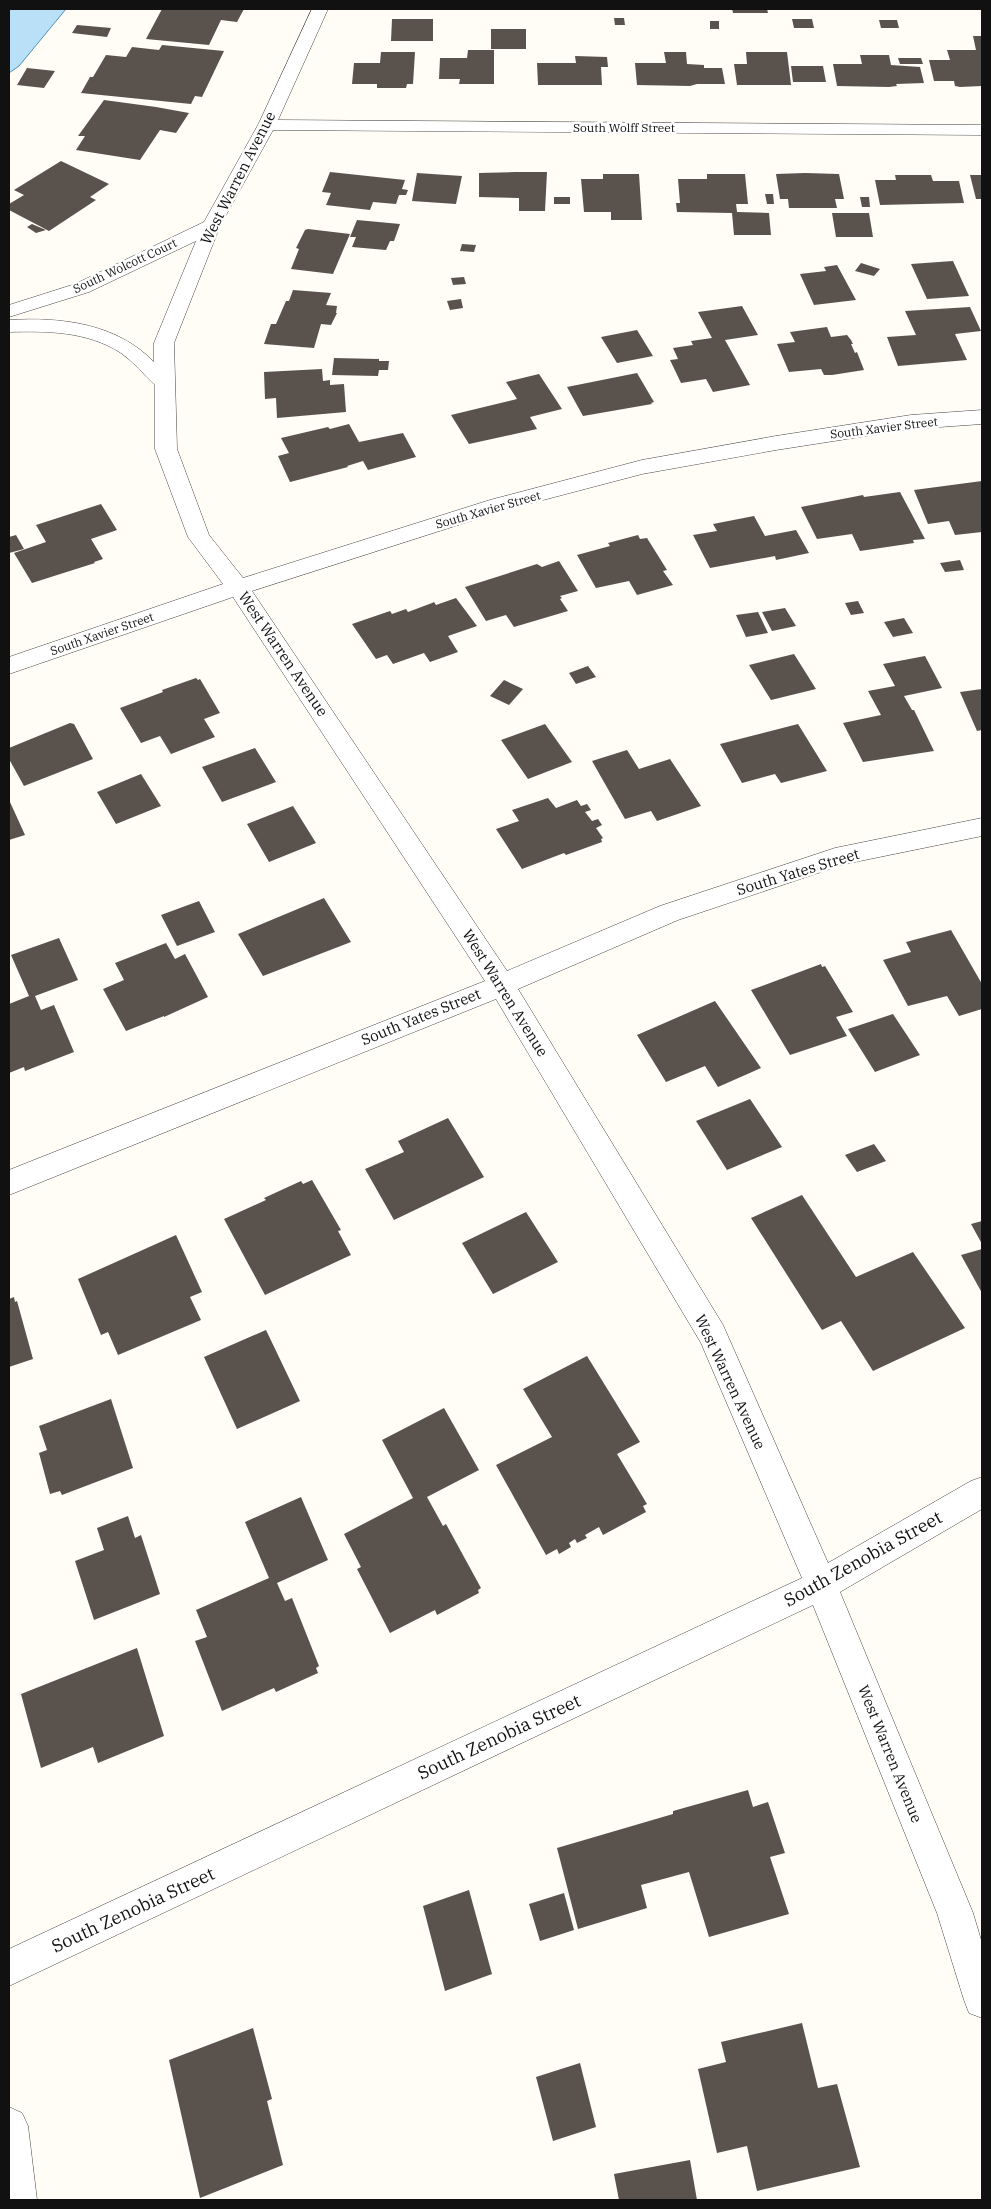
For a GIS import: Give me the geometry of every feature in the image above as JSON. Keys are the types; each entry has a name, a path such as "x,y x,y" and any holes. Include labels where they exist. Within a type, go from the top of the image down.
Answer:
{"street":[{"name":"West Warren Avenue","path":"320,9 267,125 211,226 164,343 166,449 199,537 238,587 502,985 712,1335 821,1585 955,1913 982,2000"},
{"name":"South Wolff Street","path":"267,125 982,130"},
{"name":"South Wolcott Court","path":"9,310 82,288 211,226"},
{"path":"9,326 36,324 86,331 129,350 165,384"},
{"name":"South Xavier Street","path":"9,666 238,587 498,505 642,467 776,443 902,424 982,417"},
{"name":"South Yates Street","path":"9,1184 502,985 670,913 844,855 982,827"},
{"name":"South Zenobia Street","path":"9,1968 821,1585 982,1492"},
{"path":"9,2126 18,2200"}],"water":[{"path":"9,9 66,9 19,66 9,73"}],"building":[{"path":"162,9 244,9 237,22 221,20 209,45 146,39"},
{"path":"732,9 767,9 768,13 733,13"},
{"path":"614,18 624,18 625,25 615,25"},
{"path":"392,19 433,19 433,41 391,41"},
{"path":"792,19 812,19 814,28 794,28"},
{"path":"879,20 897,20 899,28 881,28"},
{"path":"710,21 719,21 719,29 710,29"},
{"path":"77,25 111,28 107,37 72,33"},
{"path":"491,29 526,29 526,49 491,49"},
{"path":"973,36 982,36 982,86 960,87 955,86 954,81 934,81 929,60 950,60 947,50 976,50"},
{"path":"162,45 224,51 202,97 195,96 191,104 81,93 106,55 126,57 132,47 159,50"},
{"path":"468,50 494,50 494,84 459,84 460,79 439,79 440,58 467,58"},
{"path":"381,52 415,52 413,84 407,84 406,88 377,88 377,84 352,84 354,63 380,63"},
{"path":"664,52 686,52 687,64 704,65 704,68 722,68 725,84 697,84 690,86 637,85 635,63 666,63"},
{"path":"746,52 787,52 791,85 737,85 734,64 747,64"},
{"path":"860,55 889,55 891,65 920,67 924,83 896,84 897,86 889,87 837,86 833,64 862,64"},
{"path":"575,56 607,57 608,67 601,67 602,85 538,85 537,63 576,63"},
{"path":"898,58 921,58 923,64 900,64"},
{"path":"791,66 823,66 826,82 793,82"},
{"path":"27,68 55,71 44,88 17,85"},
{"path":"104,100 189,113 176,133 160,130 140,160 76,150 85,136 78,136"},
{"path":"61,161 109,184 90,197 96,200 49,231 9,210 9,204 24,195 14,190"},
{"path":"330,172 405,180 402,189 408,190 406,195 399,195 396,204 373,202 370,210 326,205 331,193 322,192"},
{"path":"547,172 545,211 519,211 519,198 479,197 479,173"},
{"path":"417,173 462,176 456,204 412,201"},
{"path":"603,174 639,174 642,220 611,220 611,212 584,212 581,179 603,179"},
{"path":"707,174 745,174 748,204 736,204 737,212 769,213 771,235 734,235 732,213 677,212 676,203 680,203 678,179 707,179"},
{"path":"776,174 839,174 844,199 835,199 837,208 789,208 788,199 780,199"},
{"path":"895,175 931,175 933,181 959,181 964,203 880,205 875,180 896,180"},
{"path":"970,175 982,175 982,199 976,199"},
{"path":"765,194 773,194 774,204 767,204"},
{"path":"554,197 570,197 570,204 554,204"},
{"path":"860,197 869,197 870,207 862,207"},
{"path":"832,213 869,213 873,237 836,237"},
{"path":"357,220 400,224 394,241 390,241 386,250 352,247 356,237 350,237"},
{"path":"32,224 46,230 36,233 27,227"},
{"path":"305,230 350,234 333,274 291,269 299,249 296,248"},
{"path":"462,244 476,245 474,252 460,251"},
{"path":"953,261 969,296 927,299 911,264"},
{"path":"861,263 880,269 874,276 855,271"},
{"path":"837,265 856,300 814,305 800,274 826,271 824,267"},
{"path":"464,277 466,284 453,285 451,278"},
{"path":"293,290 331,293 326,305 337,306 337,313 331,325 321,324 314,348 264,344 271,324 276,324"},
{"path":"461,299 463,308 450,310 447,301"},
{"path":"742,306 758,335 725,340 750,385 713,392 706,379 681,383 670,360 678,359 673,348 693,345 691,341 712,338 698,312"},
{"path":"970,307 981,331 955,334 967,360 898,366 887,337 916,335 905,311"},
{"path":"827,327 831,337 847,335 853,344 851,344 855,353 857,352 864,370 832,375 824,375 821,369 789,372 777,344 795,342 790,332"},
{"path":"637,330 653,356 617,363 601,337"},
{"path":"334,358 389,361 388,370 379,370 378,376 332,375"},
{"path":"322,369 323,381 330,380 330,385 344,384 346,412 277,418 276,398 265,399 264,372"},
{"path":"637,373 654,402 652,404 583,416 567,387"},
{"path":"539,374 562,409 530,417 537,429 469,444 451,415 517,399 506,382"},
{"path":"349,424 359,442 403,433 416,457 368,470 363,461 348,467 290,482 278,456 289,453 281,438"},
{"path":"982,481 982,532 955,535 949,521 928,524 914,490"},
{"path":"900,492 925,539 913,540 914,543 860,551 852,534 817,539 801,507 863,495 864,497"},
{"path":"101,504 117,530 91,539 103,559 32,583 14,553 46,542 36,525"},
{"path":"754,516 765,536 796,530 809,553 776,560 775,556 710,568 693,535 717,531 713,524"},
{"path":"16,535 24,549 9,553 9,537"},
{"path":"638,535 640,539 647,538 667,570 663,571 673,585 637,595 629,581 596,588 577,555 610,546 608,543"},
{"path":"960,560 964,570 945,572 940,563"},
{"path":"559,561 578,591 560,596 568,611 514,627 506,615 486,621 465,587 537,564 542,567"},
{"path":"456,598 477,626 448,636 458,652 430,662 424,653 393,664 387,655 376,659 352,624 390,611 392,614 406,609 408,612 434,602 436,605"},
{"path":"858,601 864,613 851,615 845,603"},
{"path":"785,608 796,626 772,631 762,612"},
{"path":"758,612 768,633 746,637 736,615"},
{"path":"904,618 913,633 893,637 884,622"},
{"path":"794,654 816,689 771,700 749,665"},
{"path":"925,656 942,688 904,696 912,710 914,710 934,751 863,762 843,723 881,715 868,691 895,686 883,664"},
{"path":"588,666 596,677 576,684 569,673"},
{"path":"196,678 200,679 220,713 204,719 215,737 171,754 160,736 141,743 120,708"},
{"path":"504,680 523,689 509,705 490,696"},
{"path":"982,689 982,730 977,731 960,692"},
{"path":"70,723 74,724 93,759 24,786 9,759 9,748"},
{"path":"545,724 572,762 528,779 501,740"},
{"path":"798,724 827,771 781,783 775,774 742,783 720,744"},
{"path":"255,748 276,782 222,802 202,767"},
{"path":"627,750 639,769 670,759 701,806 657,821 651,811 625,819 592,761"},
{"path":"141,774 161,806 116,824 97,792"},
{"path":"548,798 556,808 577,800 581,806 587,804 591,810 585,812 592,821 598,819 602,825 596,828 603,838 601,839 602,842 566,855 564,853 522,869 496,829 519,821 512,810"},
{"path":"9,803 25,835 9,840"},
{"path":"293,806 316,843 269,862 247,824"},
{"path":"324,898 351,942 263,976 238,934"},
{"path":"199,901 215,932 177,946 161,915"},
{"path":"951,930 982,984 982,1009 959,1016 947,996 908,1006 883,960 911,952 906,942"},
{"path":"59,938 78,980 35,996 41,1010 54,1005 74,1052 25,1071 24,1067 9,1073 9,1004 29,996 11,955"},
{"path":"166,943 175,959 185,954 208,997 164,1017 126,1031 103,989 124,980 115,963"},
{"path":"821,964 822,967 825,966 853,1012 836,1017 847,1036 790,1055 751,990"},
{"path":"715,1001 761,1068 718,1087 705,1066 666,1082 637,1035"},
{"path":"893,1014 920,1055 875,1072 848,1029"},
{"path":"750,1099 782,1147 727,1170 696,1121"},
{"path":"448,1118 484,1177 394,1220 365,1169 404,1152 398,1141"},
{"path":"874,1144 886,1161 857,1172 845,1155"},
{"path":"312,1180 341,1230 338,1231 351,1255 265,1295 224,1219 266,1200 264,1198 301,1181 303,1184"},
{"path":"802,1195 856,1277 913,1252 965,1328 873,1371 841,1321 822,1330 751,1218"},
{"path":"526,1212 558,1262 493,1294 462,1243"},
{"path":"982,1221 982,1244 971,1224"},
{"path":"176,1235 202,1292 190,1297 201,1320 118,1355 108,1332 101,1335 78,1279"},
{"path":"982,1249 982,1293 961,1255"},
{"path":"14,1297 15,1302 17,1301 33,1359 9,1367 9,1299"},
{"path":"266,1330 300,1401 237,1429 204,1357"},
{"path":"587,1356 640,1442 617,1454 647,1504 643,1506 646,1512 603,1535 599,1527 585,1535 587,1538 577,1543 575,1539 569,1543 571,1547 559,1554 557,1549 546,1555 496,1465 552,1437 523,1389"},
{"path":"111,1399 133,1468 62,1495 60,1491 50,1494 39,1453 47,1450 39,1426"},
{"path":"444,1408 479,1470 427,1497 443,1526 446,1524 481,1588 478,1590 479,1593 437,1615 435,1610 390,1633 357,1569 361,1567 344,1534 413,1498 382,1440"},
{"path":"301,1497 328,1560 277,1583 285,1601 292,1598 319,1666 316,1668 318,1673 276,1692 274,1688 222,1711 195,1641 207,1637 196,1610 269,1578 245,1522"},
{"path":"128,1516 135,1538 141,1535 160,1594 94,1620 75,1561 104,1550 97,1528"},
{"path":"137,1648 164,1736 98,1763 93,1747 41,1768 21,1694"},
{"path":"748,1790 753,1807 768,1802 785,1853 770,1857 789,1914 709,1937 689,1872 641,1885 647,1908 578,1929 557,1848 673,1814 673,1811"},
{"path":"469,1890 492,1974 445,1991 423,1906"},
{"path":"564,1893 574,1930 540,1941 529,1904"},
{"path":"802,2023 818,2088 837,2084 860,2167 757,2191 747,2146 717,2153 698,2069 726,2062 721,2042"},
{"path":"253,2028 272,2099 267,2101 283,2165 200,2198 169,2060"},
{"path":"580,2063 596,2127 553,2141 536,2077"},
{"path":"690,2160 697,2200 619,2200 614,2174"}]}
